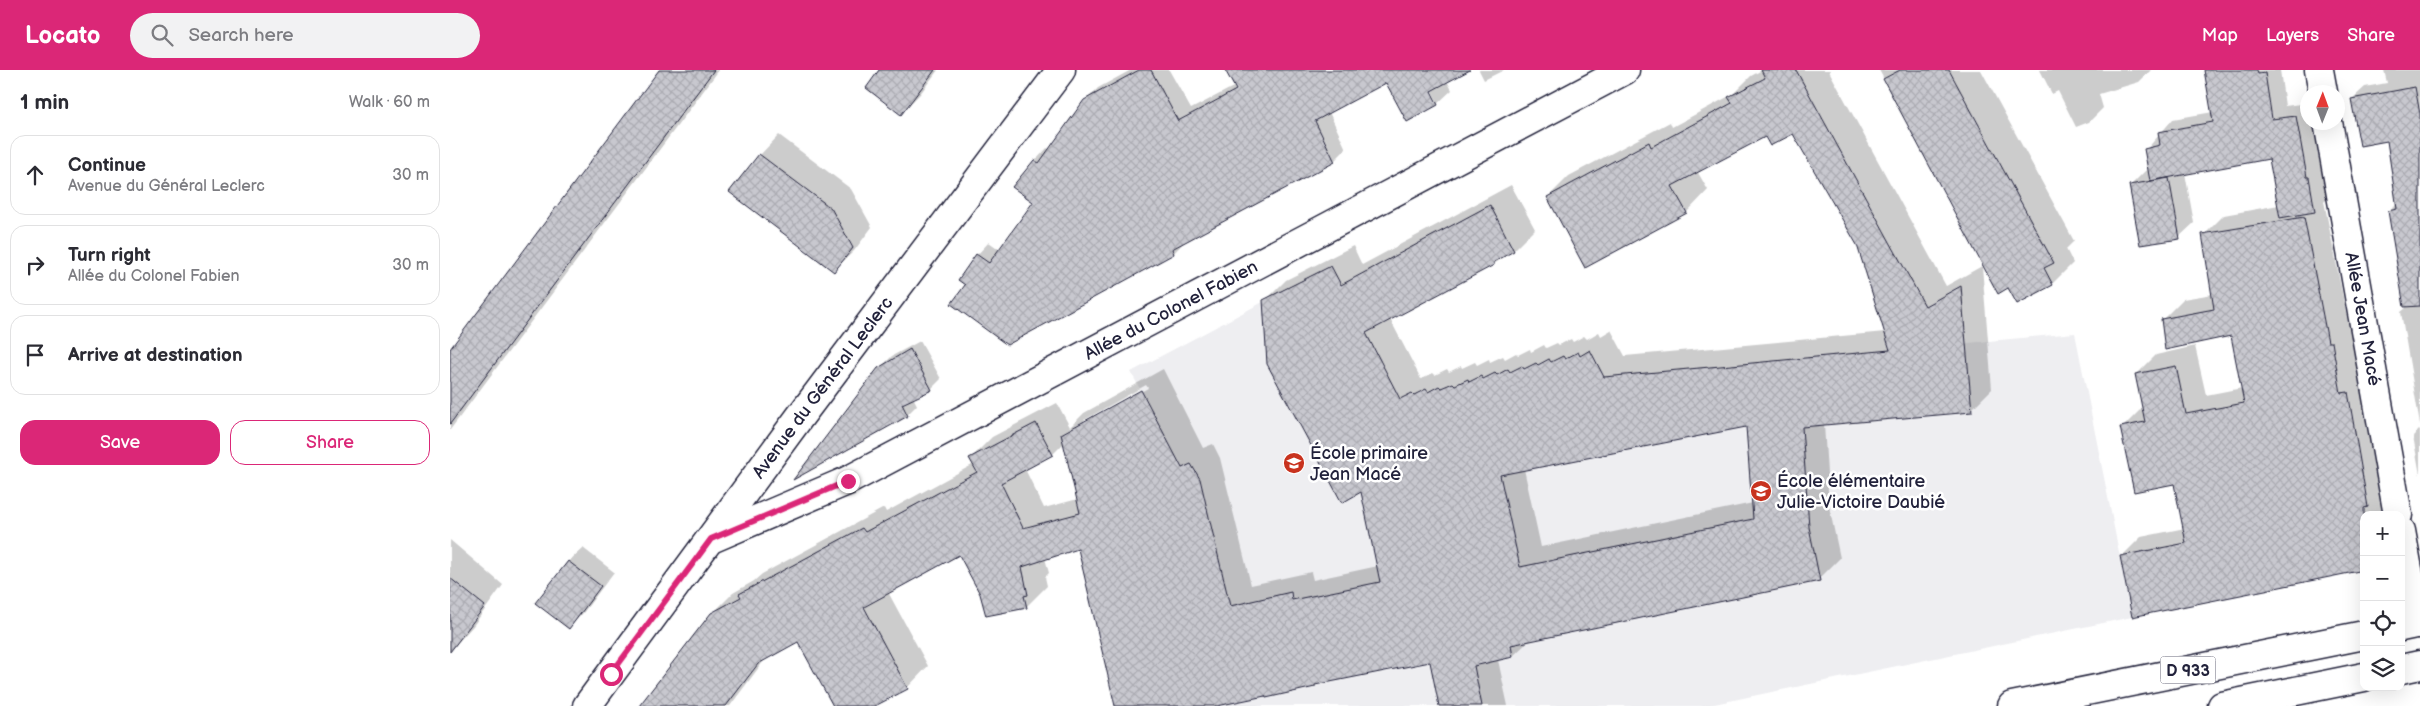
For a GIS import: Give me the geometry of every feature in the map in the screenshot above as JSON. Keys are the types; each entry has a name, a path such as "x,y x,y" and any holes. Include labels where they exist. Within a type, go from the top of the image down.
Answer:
{"street":[{"name":"Avenue du Général Leclerc","path":"587,706 799,418 1061,70"},
{"name":"Allée du Colonel Fabien","path":"711,539 848,481 1625,70"},
{"path":"2319,70 2322,85"},
{"name":"Allée Jean Macé","path":"2329,130 2397,511"},
{"path":"2404,556 2413,625"},
{"name":"D 933","path":"2012,706 2360,636"},
{"path":"2405,668 2420,665"},
{"name":"D 933","path":"2222,706 2360,678"}],"shaded area":[{"name":"École élémentaire Julie-Victoire Daubié","path":"1331,266 1412,422 1604,377 2075,333 2132,617 1705,706 1115,706 1209,519 1131,372"}],"building":[{"path":"659,70 714,70 450,424 450,349"},
{"path":"879,70 935,70 901,115 866,88"},
{"path":"1139,70 1151,70 1178,121 1236,90 1225,70 1470,70 1431,91 1438,105 1407,122 1386,83 1315,121 1335,162 1172,249 1174,254 1007,345 951,304 965,285 958,280 976,254 989,263 1033,202 1012,187 1034,160 1039,163 1084,100"},
{"path":"1761,70 1796,70 1925,306 1961,286 1972,412 1802,427 1809,527 1820,581 1511,645 1513,657 1474,666 1482,706 1439,706 1430,662 1315,685 1315,687 1266,698 1265,696 1217,706 1115,706 1078,549 1022,567 1028,595 1024,596 1027,608 986,616 980,594 959,555 864,607 908,689 875,706 833,706 798,642 758,664 726,706 639,706 711,613 741,597 739,594 862,528 865,532 977,472 969,458 1036,423 1053,455 1001,483 1023,528 1080,513 1061,434 1141,390 1182,468 1191,464 1200,479 1230,606 1291,592 1292,600 1380,582 1361,492 1342,503 1267,364 1263,300 1331,266 1341,285 1490,205 1514,251 1494,262 1494,265 1366,333 1400,399 1426,389 1428,392 1439,386 1441,388 1453,383 1455,385 1468,379 1469,382 1481,376 1483,379 1508,369 1510,372 1522,366 1524,369 1549,359 1551,362 1563,356 1565,359 1578,352 1580,356 1590,350 1604,377 1890,350 1857,245 1793,134 1770,146 1765,137 1672,186 1687,213 1585,268 1547,197 1649,142 1651,147 1732,103 1728,97 1765,78","holes":["1746,427 1753,519 1520,567 1500,475"]},
{"path":"1900,70 1949,70 2054,263 2044,268 2053,285 2017,304 2008,288 1998,294 1883,79"},
{"path":"2204,70 2257,70 2258,74 2265,73 2272,119 2296,116 2315,212 2280,218 2269,159 2150,181 2144,149 2160,145 2158,132 2213,122"},
{"path":"2415,87 2420,114 2420,306 2404,307 2388,211 2397,209 2387,141 2360,146 2351,99"},
{"path":"759,154 831,208 853,248 834,272 729,192"},
{"path":"2169,178 2180,239 2140,245 2129,185"},
{"path":"2304,217 2328,342 2332,342 2341,393 2348,392 2368,507 2364,508 2364,511 2360,511 2360,571 2132,617 2120,556 2186,543 2174,484 2134,492 2120,427 2145,422 2135,374 2176,366 2186,414 2244,403 2231,336 2165,350 2161,319 2214,309 2202,234"},
{"path":"910,349 932,390 902,404 908,416 793,480 878,368"},
{"path":"568,561 601,586 569,629 535,603"},
{"path":"450,578 485,606 450,652"}],"place":[{"name":"École primaire Jean Macé","path":"1294,463"},
{"name":"École élémentaire Julie-Victoire Daubié","path":"1761,491"}],"route":[{"path":"611,674 711,539 848,481"}]}
